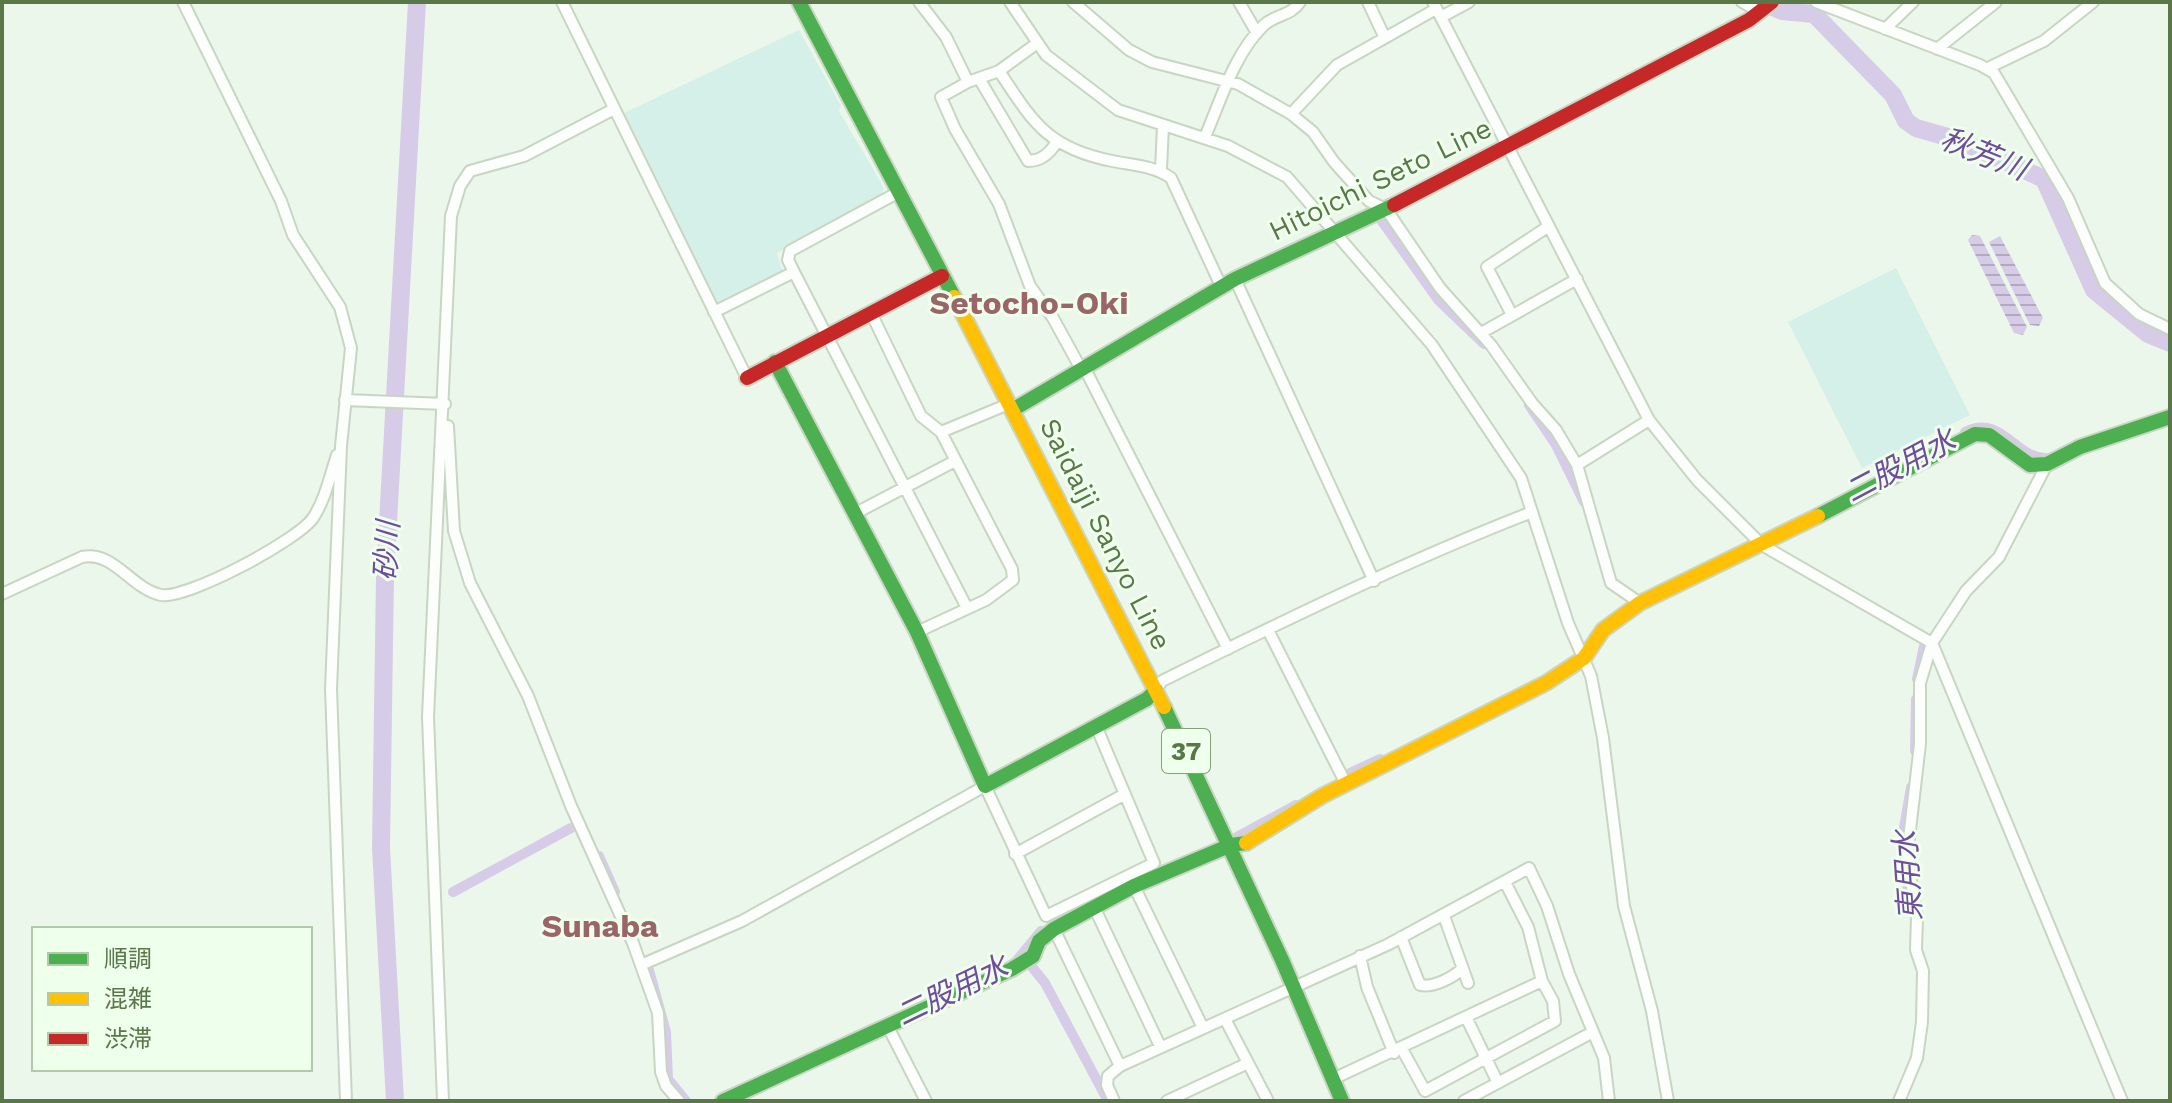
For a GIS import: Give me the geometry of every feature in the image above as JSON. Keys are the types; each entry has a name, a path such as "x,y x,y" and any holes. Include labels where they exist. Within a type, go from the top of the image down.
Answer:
{"street":[{"path":"183,2 281,201 293,235 340,307 351,348 341,446 331,689 346,1101"},
{"path":"562,2 747,378 942,276"},
{"name":"Saidaiji Sanyo Line","path":"799,2 1012,406 1156,690 1294,984 1342,1101"},
{"path":"919,2 946,37 968,82"},
{"path":"1010,2 1036,44 1059,68 1118,110 1205,137 1263,161 1287,177 1432,345 1521,478 1591,676 1603,738 1624,906 1652,1011 1668,1101"},
{"path":"1073,2 1111,37 1152,62 1230,81 1291,114 1313,132 1334,162 1369,201 1386,209 1440,288 1481,333 1556,430 1577,465 1611,583 1640,603"},
{"path":"1239,2 1257,33"},
{"path":"1205,137 1230,81 1257,33 1266,23 1292,12 1300,2"},
{"path":"1368,2 1384,36"},
{"path":"1291,114 1337,65 1437,9 1469,2"},
{"path":"1742,2 1766,7"},
{"path":"1816,2 1830,4 1885,29 1988,68 2003,86 2055,173 2105,283 2139,314 2170,329"},
{"path":"1885,29 1913,2"},
{"path":"1937,49 1996,2"},
{"path":"1988,68 2044,41 2093,2"},
{"name":"Hitoichi Seto Line","path":"1012,406 1228,283 1386,209 1766,7"},
{"path":"1437,9 1649,420 1697,480 1762,545 1899,621 1932,643 2122,1101"},
{"path":"1036,44 999,71 968,82 941,97 955,129 999,204 1030,286 1082,368 1228,649"},
{"path":"999,71 1036,126 1057,141 1105,159 1161,170 1171,178 1228,283 1374,581"},
{"path":"980,80 1028,161 1036,161 1052,150 1057,141"},
{"path":"614,109 524,156 470,171 465,176 451,216 444,333 445,404 454,531 470,583 528,696 571,806 641,965 658,1013 661,1072 666,1086 679,1101"},
{"path":"1161,170 1163,125"},
{"path":"897,193 790,251 788,260 967,608"},
{"path":"1512,315 1487,267 1549,226"},
{"path":"714,312 794,272"},
{"path":"1481,333 1577,279"},
{"path":"871,313 921,416 941,432 1012,569 1013,580 967,608 917,632"},
{"path":"775,362 917,632 1015,854 1046,916 1154,863 1096,726"},
{"path":"345,400 445,404"},
{"path":"443,1101 428,717 445,404"},
{"path":"941,432 1012,406"},
{"path":"723,1101 1012,969 1033,956 1039,941 1054,929 1134,886 1231,845 1249,843 1346,784 1546,683 1584,658 1603,630 1640,603 1762,545 1975,434 1989,435 2030,465 2047,464 2080,447 2170,417"},
{"path":"1577,465 1649,420"},
{"path":"2,594 82,557 95,555 107,559 145,590 165,596 190,590 286,539 311,521 341,446"},
{"path":"856,513 955,461"},
{"path":"1899,1101 1917,1058 1922,1022 1923,971 1916,950 1917,918 1907,856 1920,744 1920,683 1932,643 1966,591 1999,557 2047,464"},
{"path":"641,965 742,921 1147,699 1162,681 1461,539 1532,512"},
{"path":"1268,630 1346,784"},
{"path":"1015,854 1125,794"},
{"path":"1114,1101 1107,1085 1108,1076 1120,1066 1401,937 1529,868 1547,906 1591,1033 1604,1058 1609,1101"},
{"path":"1360,956 1367,987 1398,1051 1425,1091 1555,1021 1553,1001 1542,981 1528,927 1505,882"},
{"path":"1134,886 1203,1028"},
{"path":"1095,909 1160,1046"},
{"path":"1444,916 1468,983"},
{"path":"1054,929 1120,1066"},
{"path":"1401,937 1420,985 1436,982 1462,969"},
{"path":"1333,1079 1542,981"},
{"path":"1466,1017 1498,1083"},
{"path":"1225,1019 1268,1101"},
{"path":"888,1027 926,1101"},
{"path":"1464,1101 1591,1033"},
{"path":"1167,1101 1248,1063"}],"shaded area":[{"path":"799,30 841,106 839,111 884,189 881,196 777,253 783,273 716,303 624,113"},
{"path":"1972,235 1980,236 2027,327 2023,335 2014,333 1968,240"},
{"path":"2000,236 2043,318 2039,326 2030,325 1989,242"},
{"path":"1896,268 1970,415 1862,468 1788,322"}],"waterway":[{"name":"砂川","path":"395,1101 381,848 385,576 417,2"},
{"name":"秋芳川","path":"1761,2 1782,11 1814,14 1893,95 1906,121 1916,128 1958,140 2044,179 2094,290 2148,334 2170,343"},
{"path":"1381,220 1439,301 1484,344"},
{"path":"1529,405 1556,445 1584,502"},
{"name":"二股用水","path":"1965,432 1989,428 2027,453 2049,458"},
{"name":"東用水","path":"1917,679 1924,646"},
{"name":"東用水","path":"1915,751 1916,699"},
{"name":"二股用水","path":"1350,773 1380,759"},
{"name":"東用水","path":"1908,889 1901,845 1911,787"},
{"name":"二股用水","path":"1237,837 1296,805"},
{"name":"二股用水","path":"453,892 571,828"},
{"name":"二股用水","path":"599,856 615,892"},
{"name":"二股用水","path":"1013,965 1041,931"},
{"path":"1032,967 1045,983 1108,1101"},
{"name":"二股用水","path":"649,970 666,1032 668,1079 686,1101"}],"traffic: fast":[{"path":"799,2 954,297"},
{"path":"1014,409 1235,279 1394,205"},
{"path":"775,362 917,632 985,786 1147,699 1156,690"},
{"path":"1818,516 1975,434 1989,435 2030,465 2047,464 2080,447 2170,417"},
{"path":"1164,707 1282,960 1342,1101"},
{"path":"723,1101 1012,969 1033,956 1039,941 1054,929 1134,886 1231,845 1246,843"}],"traffic: slow":[{"path":"954,297 1164,707"},
{"path":"1246,843 1322,796 1546,683 1584,658 1603,630 1640,603 1818,516"}],"traffic: jam":[{"path":"1394,205 1749,20 1772,2"},
{"path":"747,378 942,276"}],"district":[{"name":"Setocho-Oki","path":"1029,303"},
{"name":"Sunaba","path":"600,926"}]}
